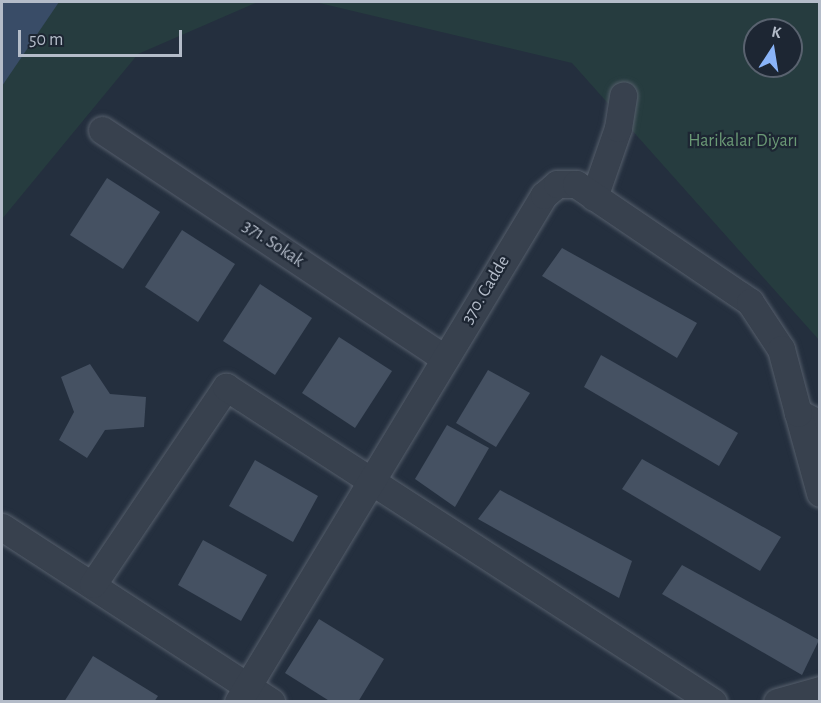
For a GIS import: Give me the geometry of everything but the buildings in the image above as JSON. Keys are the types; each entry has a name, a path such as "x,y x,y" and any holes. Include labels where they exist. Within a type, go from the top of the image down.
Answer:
{"street":[{"path":"594,197 623,95"},
{"name":"371. Sokak","path":"102,130 445,359"},
{"name":"370. Cadde","path":"243,694 544,195 557,184 576,184 750,302 781,349 809,418 819,493"},
{"path":"93,584 226,387 713,702"},
{"path":"2,527 93,584 243,694 272,702"},
{"path":"777,702 819,690"}],"green space":[{"path":"2,2 258,2 138,54 2,219"},
{"name":"Harikalar Diyarı","path":"315,2 819,2 819,340 572,63"}],"water":[{"path":"2,2 59,2 2,86"}]}
